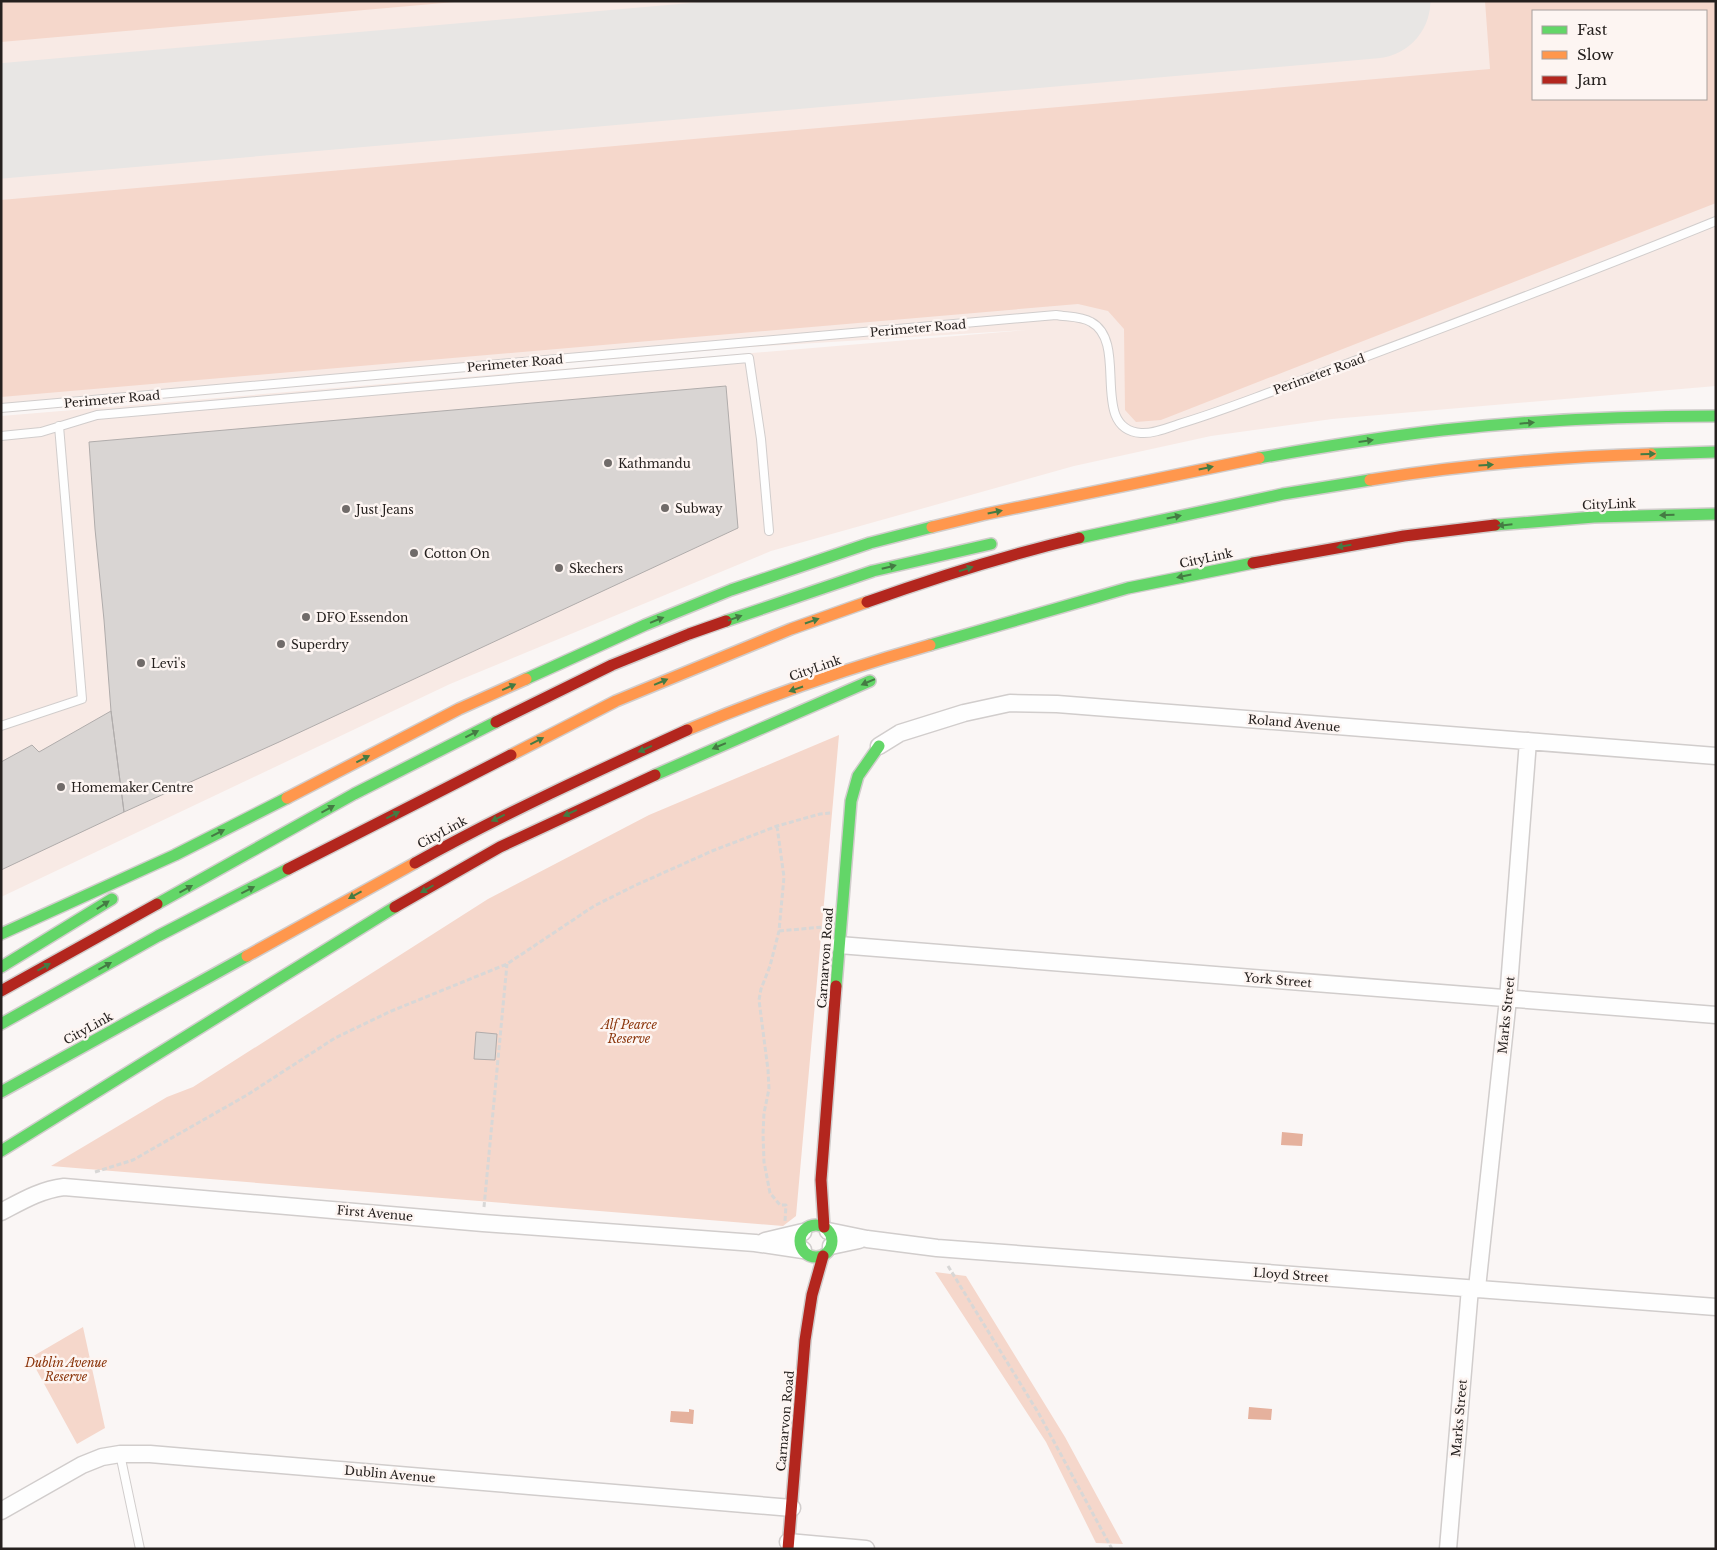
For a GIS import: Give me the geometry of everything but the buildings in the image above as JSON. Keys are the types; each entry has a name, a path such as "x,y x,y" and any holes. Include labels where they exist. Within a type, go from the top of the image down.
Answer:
{"main road":[{"path":"1,934 175,855 459,709 645,625 739,588 870,543 986,514 1239,461 1340,444 1444,430 1554,421 1663,416 1716,416"},
{"path":"1,1024 158,936 616,701 791,628 917,584 1020,552 1144,523 1283,494 1437,468 1617,455 1716,452"},
{"name":"CityLink","path":"1,1092 465,834 583,777 689,729 792,690 897,654 1128,588 1265,560 1404,536 1507,524 1594,517 1716,514"},
{"path":"1032,538 1144,523"},
{"path":"1,991 354,794 612,665 689,634 873,571 929,557 1004,542"},
{"path":"919,660 1009,621"},
{"path":"1,1151 392,909 500,847 611,794 883,675"},
{"name":"Carnarvon Road","path":"788,1546 805,1340 812,1295 826,1240 821,1180 849,812 853,786 864,764 879,746"},
{"path":"1,967 104,904 175,855"},
{"name":"Carnarvon Road","path":"812,1295 805,1252 800,1241 806,1230 821,1180"},
{"path":"805,1252 812,1257 826,1240 814,1225 806,1230"}],"street":[{"name":"Roland Avenue","path":"879,746 900,733 920,726 964,713 1010,703 1057,704 1716,756"},
{"name":"Marks Street","path":"1448,1549 1473,1288 1508,999 1528,741"},
{"name":"York Street","path":"839,945 1716,1015"},
{"name":"First Avenue","path":"1,1212 35,1194 49,1189 76,1188 755,1243 805,1252"},
{"name":"First Avenue","path":"755,1243 806,1230"},
{"name":"Lloyd Street","path":"826,1240 867,1238 937,1248 1716,1307"},
{"name":"Dublin Avenue","path":"1,1511 82,1465 102,1457 120,1454 160,1455 792,1508"},
{"path":"788,1546 866,1549"}],"lane":[{"name":"Perimeter Road","path":"1,408 1056,316 1091,321 1106,337 1113,407 1116,418 1123,426 1142,433 1160,430 1197,419 1263,395 1598,269 1716,221"},
{"path":"1,436 41,432 97,415 749,358 761,440 768,531"},
{"path":"1,726 82,699 59,426"},
{"path":"120,1454 140,1549"}],"path":[{"path":"76,1188 77,1178 133,1160 247,1095 335,1038 389,1012 507,964 594,906 712,852 777,826 820,814 849,812"},
{"path":"777,826 784,877 779,931 759,1000 769,1089 764,1113 764,1162 770,1193 780,1205 786,1205 783,1237"},
{"path":"779,931 841,925"},
{"path":"483,1222 507,964"},
{"path":"937,1248 1039,1414 1112,1549"}],"shaded area":[{"path":"1,1 1716,1 1716,386 1332,419 1211,436 1074,466 771,551 450,684 1,897 1,416 1027,330 750,347 1,412"},
{"path":"1282,1132 1303,1134 1302,1146 1281,1145"},
{"path":"1249,1407 1272,1409 1271,1420 1248,1419"},
{"path":"689,1409 694,1410 693,1424 670,1422 671,1411 689,1412"}],"green space":[{"path":"1,1 466,1 1,42"},
{"path":"1485,1 1716,1 1716,203 1161,420 1136,422 1125,410 1124,329 1108,311 1078,304 1,397 1,200 1490,69"},
{"name":"Alf Pearce Reserve","path":"839,735 796,1216 783,1226 51,1166 167,1097 193,1087 488,899 649,815"},
{"path":"935,1272 966,1276 1065,1437 1123,1544 1096,1543 1046,1442"},
{"name":"Dublin Avenue Reserve","path":"83,1327 105,1428 77,1444 30,1358"}],"taxiway":[{"path":"1321,6 1330,1"}],"runway":[{"path":"1,121 1373,1"}],"traffic: fast":[{"path":"1259,458 1374,439 1477,427 1580,419 1716,416"},
{"path":"1651,454 1716,452"},
{"path":"1079,538 1283,494 1370,480"},
{"path":"1495,525 1594,517 1716,514"},
{"path":"526,679 645,625 731,590 870,543 932,527"},
{"path":"726,621 873,571 991,544"},
{"path":"930,645 1128,588 1253,563"},
{"path":"655,775 870,681"},
{"path":"157,904 354,794 496,722"},
{"path":"836,986 851,801 858,776 879,746"},
{"path":"1,934 175,855 287,798"},
{"path":"1,1024 158,936 288,869"},
{"path":"1,967 112,899"},
{"path":"1,1151 395,907"},
{"path":"1,1092 247,956"},
{"path":"816,1225 822,1226 827,1230 831,1235 832,1241 831,1247 827,1252 822,1256 816,1257 810,1256 805,1252 801,1247 800,1241 801,1235 805,1230 810,1226 816,1225"}],"traffic: slow":[{"path":"1370,480 1510,462 1651,454"},
{"path":"932,527 986,514 1259,458"},
{"path":"511,755 616,701 791,629 867,602"},
{"path":"687,730 807,684 868,663 930,645"},
{"path":"287,798 459,709 526,679"},
{"path":"247,956 415,863"}],"traffic: jam":[{"path":"1253,563 1404,536 1495,525"},
{"path":"867,602 972,567 1079,538"},
{"path":"496,722 612,665 726,621"},
{"path":"415,863 515,810 687,730"},
{"path":"288,869 511,755"},
{"path":"395,907 500,847 655,775"},
{"path":"1,991 157,904"},
{"path":"824,1227 821,1180 836,986"},
{"path":"788,1549 805,1340 812,1295 823,1256"}],"place":[{"name":"Kathmandu","path":"608,463"},
{"name":"Subway","path":"665,508"},
{"name":"Just Jeans","path":"346,509"},
{"name":"Cotton On","path":"414,553"},
{"name":"Skechers","path":"559,568"},
{"name":"DFO Essendon","path":"306,617"},
{"name":"Superdry","path":"281,644"},
{"name":"Levi's","path":"141,663"},
{"name":"Homemaker Centre","path":"61,787"}]}
